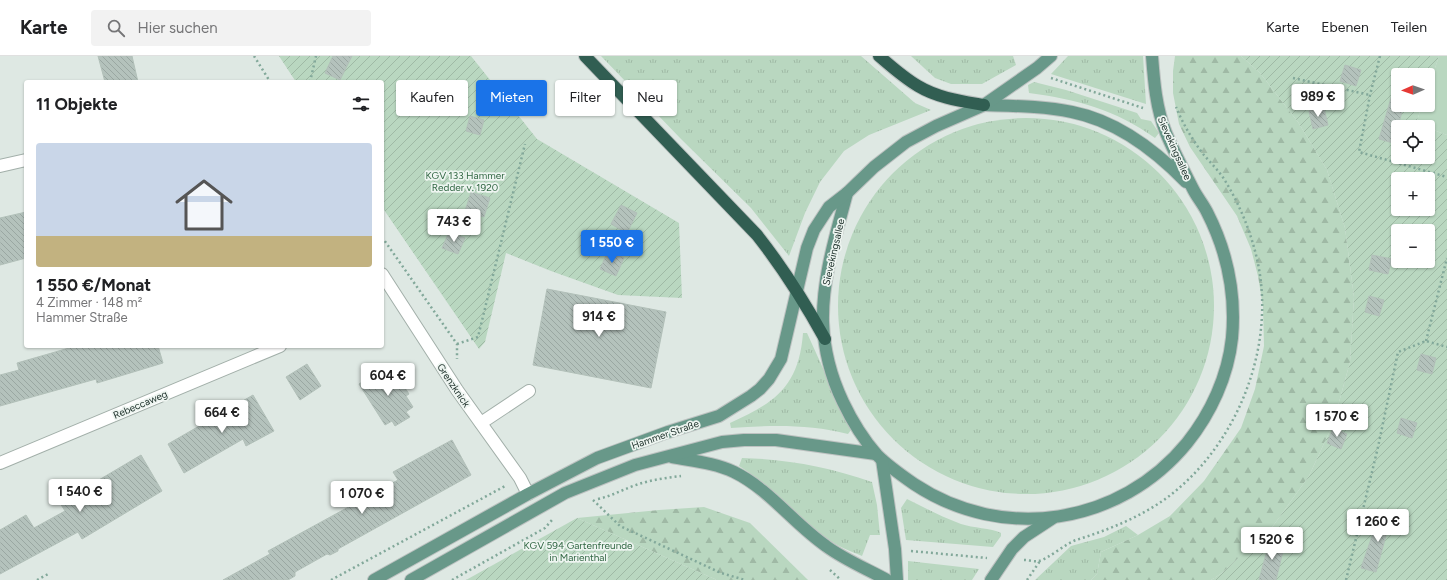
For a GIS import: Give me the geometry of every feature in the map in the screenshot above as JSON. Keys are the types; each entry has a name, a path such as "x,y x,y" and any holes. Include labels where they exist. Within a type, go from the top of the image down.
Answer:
{"highway":[{"path":"585,56 757,235 808,309 825,339"},
{"path":"879,56 905,78 929,92 957,100 984,104"}],"main road":[{"name":"Sievekingsallee","path":"1051,56 1037,68 984,104 936,126 906,142 874,167 847,194 838,226 825,285 823,307 825,339 832,375 849,415 879,457 902,476 929,494 958,507 989,516 1021,519 1053,518 1100,506 1131,492 1149,480 1180,452 1193,436 1214,400 1222,381 1232,340 1232,299 1230,278 1216,231 1206,209 1194,191 1166,134 1154,88 1152,56"},
{"name":"Sievekingsallee","path":"984,104 1046,108 1074,112 1094,118 1134,138 1152,150 1194,191"},
{"name":"Hammer Straße","path":"374,580 528,494 597,458 668,432 719,416 760,389 769,379 781,359 790,326 796,291 807,248 814,230 829,207 847,194"},
{"name":"Hammer Straße","path":"411,580 565,493 635,465 722,442 776,440 879,457"},
{"path":"669,457 719,466 735,472 762,491 826,546 888,580"},
{"name":"Sievekingsallee","path":"879,457 895,549 897,580"},
{"name":"Sievekingsallee","path":"991,580 1012,549 1024,537 1053,518"}],"street":[{"path":"0,166 24,160"},
{"name":"Grenzknick","path":"384,278 457,390 520,478 528,494"},
{"name":"Rebeccaweg","path":"0,463 275,348"},
{"path":"480,423 529,391"}],"path":[{"path":"254,56 268,80"},
{"path":"310,80 316,56"},
{"path":"1380,56 1370,95 1359,152 1447,177"},
{"path":"1044,76 1144,108"},
{"path":"1293,78 1370,95"},
{"path":"1027,580 1040,561 1071,542 1124,522 1168,497 1187,481 1203,464 1226,432 1237,413 1253,370 1259,341 1262,307 1260,275 1252,242 1238,204 1224,178 1203,153 1183,123"},
{"path":"457,344 478,337 525,144"},
{"path":"384,239 457,344 457,390"},
{"path":"1426,341 1447,258"},
{"path":"1346,580 1378,447 1398,352 1426,341 1447,347"},
{"path":"683,476 660,479 633,486 611,496 592,500 620,526 721,574 746,580"},
{"path":"331,580 520,478"},
{"path":"452,580 545,528 553,519"},
{"path":"906,550 986,558"},
{"path":"1025,560 1040,561"},
{"path":"828,568 841,580"},
{"path":"37,580 50,573"}],"green space":[{"name":"KGV 133 Hammer Redder v. 1920","path":"279,56 471,56 490,80 476,80 476,116 519,116 537,139 679,223 682,298 618,295 506,253 485,342 479,349 384,210 384,80 295,80"},
{"path":"601,56 861,56 915,103 931,110 869,135 844,151 820,182 805,213 789,256 751,208 659,116 677,116 677,80 624,80"},
{"path":"911,56 1013,56 1016,65 982,84 951,84 935,78"},
{"path":"1068,56 1143,56 1146,104 1051,74"},
{"path":"1175,56 1241,56 1260,73 1298,122 1327,170 1345,228 1354,297 1350,362 1333,424 1309,476 1273,526 1222,573 1211,580 1091,580 1097,574 1101,552 1138,535 1170,516 1204,481 1241,428 1255,389 1264,346 1263,307 1258,276 1251,249 1237,216 1190,147 1179,124 1173,93"},
{"path":"1241,56 1439,56 1435,68 1391,68 1391,112 1420,112 1417,120 1391,120 1391,164 1435,164 1435,131 1447,135 1447,580 1211,580 1222,573 1273,526 1309,476 1333,424 1350,362 1354,297 1345,228 1327,170 1298,122 1260,73"},
{"path":"1439,56 1447,56 1447,135 1435,131 1435,120 1417,120 1420,112 1435,112 1435,68"},
{"path":"1034,82 1066,90 1137,113 1141,119 1151,121 1159,133 1155,138 1125,120 1079,102 1029,93 1028,85"},
{"path":"1026,118 1063,122 1080,126 1098,133 1130,150 1159,173 1182,202 1199,234 1206,252 1210,269 1214,306 1210,343 1206,360 1199,378 1182,410 1159,439 1130,462 1098,479 1080,486 1063,490 1026,494 989,490 972,486 954,479 922,462 893,439 870,410 853,378 846,360 842,343 838,306 842,269 846,252 853,234 870,202 893,173 922,150 954,133 972,126 989,122"},
{"path":"803,333 807,333 851,430 848,434 819,428 790,426 731,428 730,423 760,408 772,400 782,390 796,367 801,351"},
{"path":"742,458 792,462 840,472 872,482 877,505 880,535 870,535 862,556 826,538 804,521 762,483 739,466"},
{"path":"907,499 954,521 997,531 1001,533 1001,536 993,547 906,540 901,508"},
{"path":"704,507 750,523 808,580 717,580 577,518 659,510"},
{"name":"KGV 594 Gartenfreunde in Marienthal","path":"577,518 717,580 466,580"},
{"path":"1126,526 1138,535 1101,552 1097,574 1091,580 1035,580 1071,546 1104,537"},
{"path":"908,561 979,569 972,580 908,580"}],"building":[{"path":"98,56 132,56 138,80 104,80"},
{"path":"333,56 352,56 340,80 325,73"},
{"path":"1345,65 1361,70 1356,86 1340,81"},
{"path":"1391,98 1391,112 1402,112 1400,120 1391,120 1391,142 1379,139"},
{"path":"1324,108 1328,125 1313,129 1309,111"},
{"path":"470,116 484,120 480,135 466,131"},
{"path":"471,192 490,198 484,217 465,211"},
{"path":"621,205 637,213 627,233 611,224"},
{"path":"24,212 24,259 0,265 0,218"},
{"path":"449,232 465,238 458,254 442,248"},
{"path":"608,251 624,258 616,276 600,269"},
{"path":"1372,255 1391,259 1388,274 1369,270"},
{"path":"547,289 666,312 651,388 533,365"},
{"path":"1369,296 1384,300 1379,316 1365,312"},
{"path":"69,348 159,348 163,363 97,383 96,379 0,406 0,375 19,370 17,363"},
{"path":"1421,354 1436,358 1432,374 1417,370"},
{"path":"307,364 321,386 300,400 286,377"},
{"path":"386,367 393,378 397,376 409,394 406,396 413,407 406,412 410,417 395,426 392,421 385,425 359,384"},
{"path":"253,395 274,431 246,446 243,439 184,473 168,444"},
{"path":"1401,418 1417,423 1412,438 1397,433"},
{"path":"1333,428 1347,434 1341,449 1327,443"},
{"path":"452,440 471,475 338,549 338,551 330,555 327,554 295,572 295,576 288,580 223,580 270,554 268,551 398,480 393,472"},
{"path":"141,455 162,491 82,539 78,532 0,574 0,530 26,515 34,528 65,511 60,503"},
{"path":"1380,513 1395,519 1390,533 1387,532 1376,572 1361,568"},
{"path":"1270,539 1285,543 1276,580 1259,580"}]}
